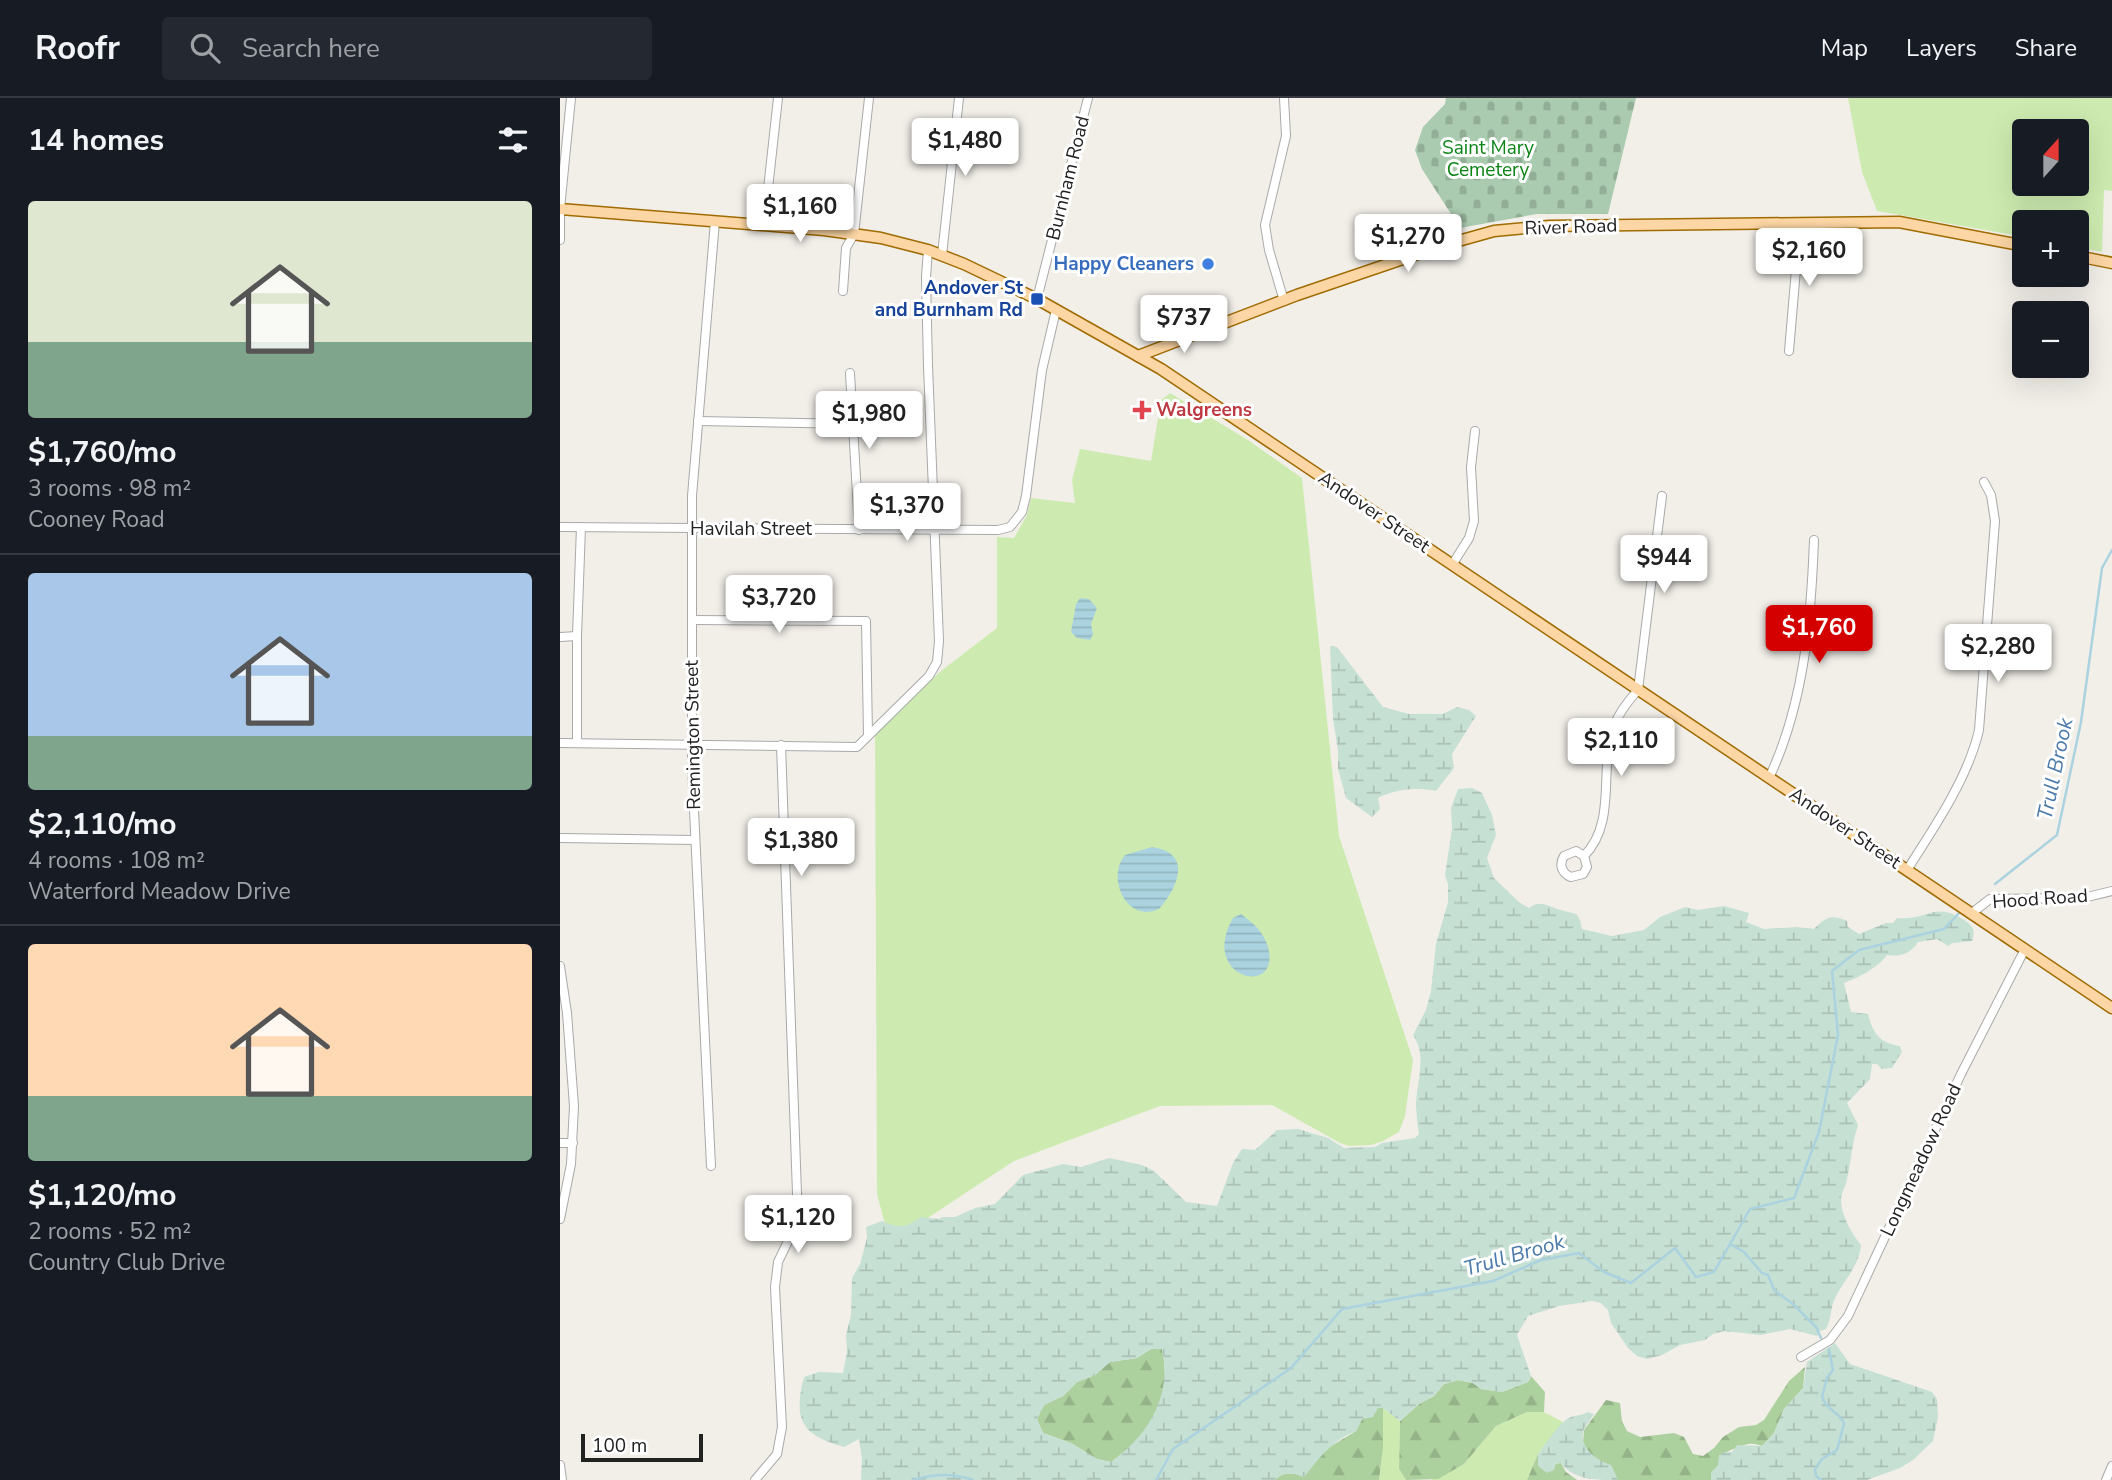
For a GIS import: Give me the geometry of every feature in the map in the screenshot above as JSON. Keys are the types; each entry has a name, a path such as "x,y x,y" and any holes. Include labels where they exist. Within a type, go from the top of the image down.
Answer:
{"main road":[{"name":"Andover Street","path":"560,209 764,225 881,238 942,255 1037,299 1171,376 2112,1008"},
{"name":"River Road","path":"1138,356 1284,301 1444,245 1494,231 1549,226 1899,222 2012,244"},
{"path":"2089,258 2112,263"}],"street":[{"path":"560,240 560,209 571,98"},
{"path":"764,225 778,98"},
{"path":"843,291 846,248 854,234 869,98"},
{"path":"942,255 959,98"},
{"name":"Burnham Road","path":"1037,299 1088,98"},
{"path":"1284,98 1286,136 1265,225 1269,250 1284,301"},
{"name":"Remington Street","path":"711,1166 692,744 692,496 715,221"},
{"path":"1789,351 1800,223"},
{"path":"560,743 857,747 929,676 937,662 939,641 928,366 928,250"},
{"name":"Havilah Street","path":"560,527 1006,529 1016,523 1023,512 1042,370 1056,310"},
{"path":"850,373 859,530"},
{"path":"698,421 853,424"},
{"path":"1452,565 1469,538 1474,521 1471,467 1475,431"},
{"path":"1907,870 1965,773 1974,753 1979,730 1995,521 1991,495 1984,482"},
{"path":"1584,856 1596,839 1602,822 1613,728 1638,690 1662,496"},
{"path":"577,743 581,527"},
{"path":"1769,778 1778,759 1805,662 1812,596 1814,540"},
{"path":"692,620 866,621 868,735"},
{"path":"560,637 577,636"},
{"path":"755,1480 777,1454 782,1427 775,1287 778,1262 796,1219 797,1193 781,745"},
{"path":"560,838 695,840"},
{"name":"Hood Road","path":"1972,913 1990,899 2082,898 2112,891"},
{"name":"Longmeadow Road","path":"1801,1357 1830,1340 1847,1317 1961,1074 2025,949"},
{"path":"560,967 574,1106 571,1164 560,1219"},
{"path":"560,1143 573,1143"},
{"path":"560,1465 562,1480"},
{"path":"2106,1480 2112,1466"}],"green space":[{"name":"Saint Mary Cemetery","path":"1446,98 1636,98 1608,214 1537,214 1460,228 1422,169 1415,150 1423,127 1445,104"},
{"path":"1848,98 2112,98 2112,191 2104,190 2102,252 2089,249 2089,210 2012,210 2012,235 1877,211 1862,172"},
{"path":"1170,393 1248,440 1302,478 1339,836 1413,1060 1405,1116 1399,1132 1383,1141 1371,1145 1349,1146 1272,1105 1160,1106 1014,1161 902,1235 887,1232 877,1194 875,733 941,671 997,628 997,537 1014,538 1027,515 1031,498 1075,503 1072,480 1080,449 1151,461 1161,400"},
{"path":"1330,646 1337,647 1383,707 1409,714 1443,714 1457,707 1469,710 1476,716 1452,754 1454,768 1436,791 1406,790 1385,795 1378,798 1380,809 1372,817 1346,798 1338,769"},
{"path":"1472,788 1482,793 1492,815 1496,835 1487,858 1494,878 1529,908 1543,904 1576,914 1582,929 1612,936 1644,930 1660,917 1685,907 1698,910 1724,906 1749,913 1746,922 1764,929 1814,929 1825,919 1833,917 1847,921 1848,927 1859,934 1886,923 1893,923 1897,918 1939,911 1956,915 1971,926 1974,932 1972,941 1952,943 1948,946 1937,939 1918,942 1908,952 1897,956 1887,955 1868,972 1844,983 1851,1012 1868,1014 1878,1036 1887,1043 1900,1046 1902,1052 1892,1068 1882,1069 1877,1064 1872,1064 1870,1079 1847,1103 1858,1125 1841,1206 1861,1245 1855,1266 1834,1300 1826,1329 1820,1331 1817,1336 1790,1329 1761,1335 1724,1331 1647,1359 1637,1356 1628,1348 1611,1323 1608,1310 1601,1303 1592,1301 1559,1306 1528,1316 1517,1335 1531,1376 1528,1382 1502,1392 1481,1389 1473,1383 1458,1380 1444,1384 1434,1396 1419,1404 1400,1421 1383,1408 1378,1408 1373,1417 1362,1419 1356,1431 1327,1450 1304,1477 1288,1474 1275,1480 861,1480 859,1439 844,1447 818,1437 804,1423 800,1404 804,1377 819,1372 843,1373 847,1352 846,1335 851,1315 852,1278 860,1264 867,1238 866,1227 882,1221 902,1226 921,1217 955,1217 975,1208 995,1204 1023,1175 1063,1164 1081,1167 1109,1158 1142,1165 1154,1171 1186,1202 1217,1206 1233,1163 1242,1149 1255,1150 1277,1130 1298,1129 1328,1138 1344,1148 1375,1147 1382,1143 1415,1138 1419,1134 1416,1106 1421,1061 1413,1035 1426,1010 1431,991 1436,944 1448,902 1445,875 1452,829 1451,808 1458,789","holes":["1151,1349 1162,1349 1164,1382 1154,1413 1136,1440 1111,1462 1097,1459 1071,1443 1043,1433 1037,1419 1044,1405 1063,1396 1077,1382 1095,1375 1110,1362 1137,1358"]},
{"path":"1835,1343 1850,1364 1932,1392 1937,1399 1938,1417 1933,1441 1900,1468 1867,1480 1711,1480 1711,1473 1718,1465 1719,1456 1724,1452 1732,1452 1737,1445 1762,1446 1774,1433 1784,1409 1803,1388 1807,1362"},
{"path":"1151,1349 1162,1349 1165,1367 1161,1399 1137,1440 1111,1462 1097,1459 1071,1443 1043,1433 1037,1419 1044,1405 1063,1396 1077,1382 1095,1375 1110,1362 1137,1358"},
{"path":"1805,1367 1803,1388 1784,1409 1774,1433 1762,1446 1746,1444 1719,1456 1719,1465 1711,1473 1711,1480 1618,1480 1611,1466 1600,1462 1588,1452 1583,1442 1584,1430 1606,1400 1620,1403 1622,1421 1627,1431 1640,1437 1674,1433 1684,1437 1693,1454 1703,1456 1723,1437 1739,1427 1756,1425 1764,1420 1789,1381"},
{"path":"1531,1376 1545,1392 1544,1412 1527,1412 1496,1426 1464,1464 1438,1479 1406,1480 1399,1469 1400,1421 1419,1404 1434,1396 1444,1384 1458,1380 1473,1383 1481,1389 1502,1392 1528,1382"},
{"path":"1377,1408 1383,1408 1383,1448 1379,1480 1275,1480 1289,1474 1304,1477 1323,1451 1356,1431 1362,1419"},
{"path":"1383,1408 1400,1421 1399,1469 1406,1480 1379,1480 1383,1448"},
{"path":"1527,1412 1544,1412 1563,1422 1538,1454 1527,1480 1431,1480 1464,1464 1496,1426"},
{"path":"1588,1412 1594,1414 1584,1429 1583,1441 1594,1456 1611,1465 1618,1480 1578,1476 1561,1463 1556,1463 1554,1470 1547,1473 1538,1466 1538,1454 1563,1422"},
{"path":"1538,1454 1538,1466 1561,1463 1566,1472 1577,1480 1527,1480"}],"water":[{"path":"1080,598 1089,599 1097,608 1091,624 1093,634 1090,640 1077,638 1071,632 1076,604"},
{"path":"1152,847 1165,850 1173,856 1178,872 1166,900 1159,909 1147,912 1137,910 1122,896 1118,875 1125,855"},
{"path":"1241,914 1258,928 1268,947 1269,963 1264,973 1254,976 1243,974 1232,967 1226,955 1225,939 1233,918"}],"waterway":[{"name":"Trull Brook","path":"1995,884 2057,835 2081,722 2102,568 2112,550"},
{"name":"Trull Brook","path":"1156,1480 1173,1449 1291,1368 1342,1309 1493,1281 1541,1260 1579,1253 1604,1272 1631,1283 1675,1248 1696,1277 1714,1272 1750,1209 1794,1198 1819,1132 1838,1035 1832,971 1859,950 1944,929 1959,913"},
{"path":"1730,1244 1744,1252 1762,1273 1768,1275 1774,1290 1816,1327 1821,1338"},
{"path":"1821,1480 1816,1476 1815,1469 1822,1459 1837,1450 1844,1424 1822,1397 1827,1378 1833,1370 1829,1349"},
{"path":"913,1480 943,1475 973,1480"}],"place":[{"name":"Happy Cleaners","path":"1208,264"},
{"name":"Andover St and Burnham Rd","path":"1037,299"},
{"name":"Walgreens","path":"1142,410"}]}
